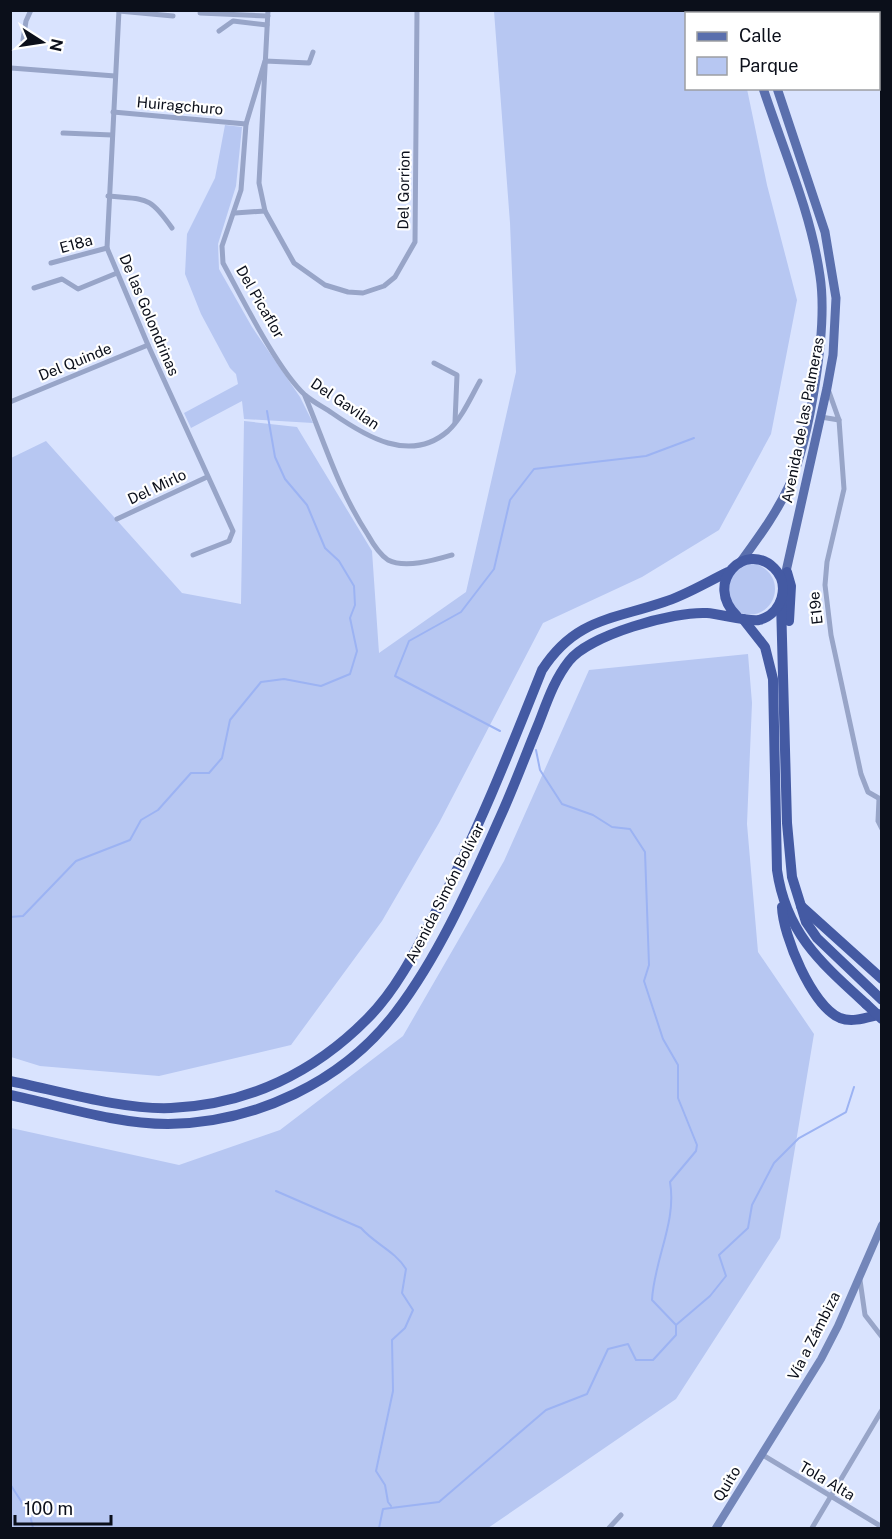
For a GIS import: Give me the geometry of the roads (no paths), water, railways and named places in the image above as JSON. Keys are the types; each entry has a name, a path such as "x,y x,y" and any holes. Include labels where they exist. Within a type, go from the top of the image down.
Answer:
{"highway":[{"path":"881,1000 817,938 806,922 799,904 792,877 788,841 781,600 783,584 774,568 766,563 758,560 740,562 728,573 723,584 723,596 728,607 740,617 765,647 772,671 777,870 783,898 802,940 826,968 882,1016"},
{"path":"786,714 790,702 791,586 787,572"},
{"name":"Avenida Simón Bolívar","path":"10,1080 136,1106 169,1108 206,1105 236,1098 263,1090 300,1072 369,1017 415,952 466,854 542,670 555,649 588,626 668,601 728,573"},
{"path":"740,617 752,621 770,615 781,600"},
{"name":"Avenida Simón Bolívar","path":"10,1095 134,1122 193,1122 234,1116 269,1105 306,1089 341,1066 396,1013 430,959 502,813 556,680 575,654 608,634 636,626 702,612 740,617"},
{"path":"783,898 782,915 790,943 818,997 831,1012 850,1020 882,1016"},
{"path":"799,904 882,979"}],"main road":[{"name":"Avenida de las Palmeras","path":"740,562 780,504 793,474 807,419 821,333 820,275 808,224 764,90"},
{"name":"Avenida de las Palmeras","path":"778,90 825,232 833,270 836,324 827,388 783,584"}],"street":[{"path":"23,40 26,21 31,10"},
{"name":"Del Gorrion","path":"268,13 259,183 265,212 294,263 325,285 348,292 363,293 384,286 395,277 415,242 417,10"},
{"path":"119,11 173,16"},
{"name":"De las Golondrinas","path":"119,11 107,248 148,345 233,531 229,541 193,555"},
{"path":"200,13 268,13"},
{"path":"219,30 233,21 267,25"},
{"path":"265,61 309,63 313,52"},
{"name":"Del Picaflor","path":"265,61 246,124 242,181 235,213 222,246 223,263 284,368"},
{"path":"10,68 115,76"},
{"name":"Huiragchuro","path":"113,112 246,124"},
{"path":"63,133 112,135"},
{"path":"108,196 148,200 154,203 172,228"},
{"path":"235,213 265,212"},
{"name":"E18a","path":"51,263 107,248"},
{"path":"34,288 62,279 78,289 117,273"},
{"name":"Del Quinde","path":"10,402 148,345"},
{"path":"434,363 458,375 454,423"},
{"name":"Del Gavilan","path":"284,368 305,395 368,437 391,444 421,444 435,439 454,423 480,381"},
{"name":"E19e","path":"827,388 839,420 844,489 827,562 825,585 831,634 857,758 868,792 880,800"},
{"path":"305,395 337,481 349,506 377,550 389,561 407,564 452,555"},
{"path":"821,417 839,420"},
{"name":"Del Mirlo","path":"117,519 207,477"},
{"path":"880,800 878,821 882,829"},
{"name":"Vía a Zámbiza","path":"761,1454 821,1359 882,1225"},
{"path":"860,1273 865,1315 882,1337"},
{"path":"812,1528 882,1410"},
{"name":"Tola Alta","path":"761,1454 882,1527"},
{"name":"Quito","path":"721,1527 761,1454"},
{"path":"609,1528 621,1515"}],"waterway":[{"path":"10,917 23,916 76,861 130,840 141,820 158,810 191,773 209,773 222,758 230,720 261,682 284,679 321,686 350,674 357,651 350,618 355,605 354,586 339,561 325,548 307,505 285,479 275,457 267,411"},
{"path":"500,731 395,676 409,641 461,612 494,569 510,500 534,469 646,456 694,438"},
{"path":"536,750 540,770 562,804 593,815 612,827 630,829 645,852 649,965 644,981 663,1039 678,1065 678,1098 697,1145 696,1151 670,1182 668,1226 652,1300 676,1325"},
{"path":"379,1528 383,1509 439,1502 546,1410 587,1394 608,1349 628,1344 636,1360 653,1360 676,1335 676,1325 710,1296 726,1276 719,1255 748,1228 752,1205 774,1163 799,1138 846,1112 854,1087"},
{"path":"276,1191 361,1228 396,1257 406,1269 402,1293 413,1310 405,1328 392,1340 393,1391 376,1471 385,1485 391,1506"},
{"path":"10,1484 30,1515 33,1528"}]}
